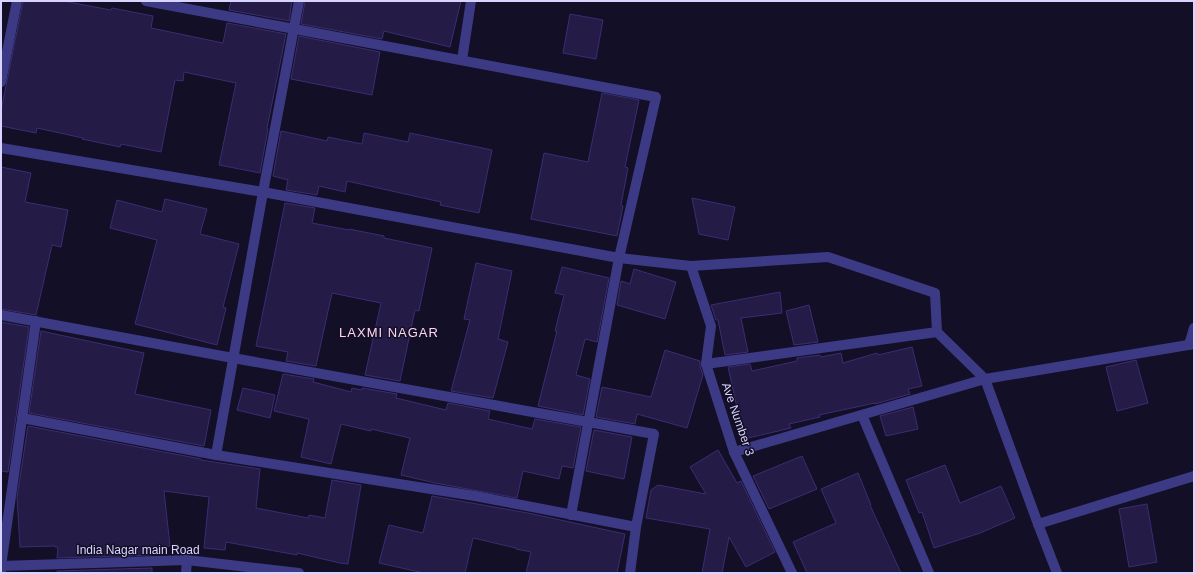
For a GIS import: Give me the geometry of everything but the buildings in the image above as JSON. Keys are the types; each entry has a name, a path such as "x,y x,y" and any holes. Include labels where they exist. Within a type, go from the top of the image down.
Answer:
{"street":[{"path":"1,82 17,1"},
{"path":"146,1 656,97 619,258 571,515"},
{"path":"216,455 263,192 300,1"},
{"path":"462,60 471,1"},
{"path":"1,148 263,192 619,258 691,266 828,257 935,293 937,332 985,379 1057,573"},
{"name":"Ave Number 3","path":"691,266 710,326 706,364 734,452 792,573"},
{"path":"1,314 233,358 654,434 636,527 630,573"},
{"path":"1,573 36,321"},
{"path":"734,452 985,379 1191,345 1194,328"},
{"path":"706,364 937,332"},
{"path":"862,415 929,573"},
{"path":"22,418 216,455 475,496 636,527"},
{"path":"1038,524 1194,476"},
{"path":"186,573 187,560"},
{"name":"India Nagar main Road","path":"1,566 187,560 299,573"}],"district":[{"name":"LAXMI NAGAR","path":"389,332"}]}
